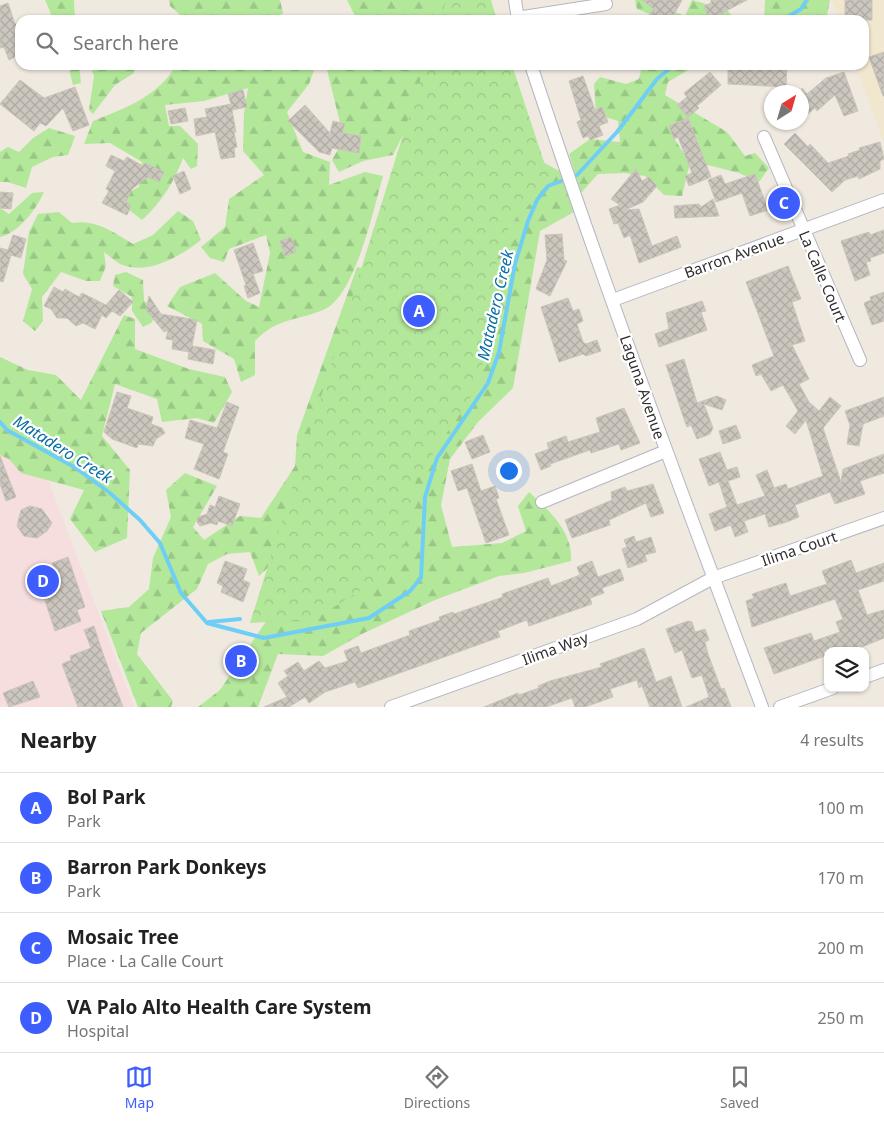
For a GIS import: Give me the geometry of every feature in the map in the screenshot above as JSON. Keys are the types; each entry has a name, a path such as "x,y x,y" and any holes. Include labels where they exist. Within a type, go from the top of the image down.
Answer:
{"street":[{"path":"515,0 517,15"},
{"path":"541,15 606,4"},
{"name":"Laguna Avenue","path":"534,70 571,188 666,451 762,707"},
{"name":"La Calle Court","path":"764,137 860,360"},
{"name":"Barron Avenue","path":"613,300 884,200"},
{"path":"542,502 666,451"},
{"name":"Ilima Court","path":"713,578 884,518"},
{"name":"Ilima Way","path":"390,707 637,619 713,578"},
{"path":"869,676 884,670"},
{"path":"780,707 824,691"}],"shaded area":[{"path":"831,0 884,0 884,142 857,70 869,70 869,15 838,15"},
{"path":"0,410 38,454 134,707 0,707"}],"green space":[{"path":"45,0 74,0 75,15 51,14"},
{"path":"169,0 280,0 283,13 280,15 180,15 170,6"},
{"path":"347,0 454,0 450,15 354,15"},
{"path":"446,0 491,0 496,15 442,15"},
{"path":"635,0 644,0 682,15 652,15 637,9"},
{"path":"692,0 727,10 732,15 685,15"},
{"path":"765,0 830,0 827,15 764,15"},
{"path":"69,70 80,70 81,83 73,85"},
{"path":"92,70 134,70 134,73 115,85 93,114 89,110 94,76"},
{"path":"173,70 314,70 309,84 287,112 303,152 330,162 329,185 365,172 383,176 362,250 345,288 334,302 323,310 279,324 255,341 255,375 241,382 234,359 203,341 202,324 167,306 180,287 215,273 246,301 259,307 270,253 266,235 229,249 224,262 210,258 201,247 225,227 229,199 264,175 243,151 244,113 248,88 204,101 165,105 169,126 180,126 198,144 197,166 191,169 183,158 166,192 142,220 128,209 125,194 139,187 142,162 110,143 84,144 93,121 140,100 169,76"},
{"path":"327,70 430,70 418,105 393,155 363,161 339,172 332,160 344,139"},
{"path":"423,70 514,70 550,180 500,239 480,383 416,479 402,564 315,619 250,623"},
{"path":"641,70 688,70 668,82 665,95 727,132 745,156 755,153 769,168 759,182 739,173 704,164 683,128 672,135 690,163 682,196 664,195 645,176 624,173 598,174 581,193 569,154 590,139 620,142 618,121 596,114 594,84 600,77 626,84 639,79"},
{"path":"49,128 75,136 68,155 53,157 32,167 26,188 8,182 0,182 0,152 8,147 19,152 33,138"},
{"path":"539,160 563,173 574,212 540,231 513,388 478,422 450,459 441,505 452,547 502,543 526,531 518,506 529,492 552,514 564,531 571,550 571,561 524,573 499,576 435,600 364,633 323,656 278,654 258,707 198,707 220,690 277,605 468,275"},
{"path":"44,192 27,219 14,231 0,237 0,208 9,214 32,193"},
{"path":"178,211 193,221 201,240 193,246 174,258 143,268 120,264 104,252 106,266 100,281 86,281 61,272 42,297 43,321 35,331 23,321 32,289 23,274 29,232 38,214 59,212 72,223 89,223 104,227 133,244 153,235"},
{"path":"357,267 366,269 274,562 259,576 250,552 227,554 208,564 197,589 141,633 137,654 173,701 171,707 138,707 101,611 129,607 149,589 153,558 171,517 166,490 185,473 217,486 193,527 204,540 240,516 261,518 295,466 297,435"},
{"path":"126,272 143,280 144,301 151,306 157,315 151,323 143,327 132,311 132,297 113,286 115,275"},
{"path":"124,315 135,319 135,349 189,369 225,377 232,392 214,423 197,418 162,422 157,399 115,384 102,436 130,470 127,538 95,552 70,519 84,490 21,473 9,459 0,455 0,357 28,370 56,375 81,400"}],"building":[{"path":"642,0 682,0 674,15 649,15 654,9"},
{"path":"711,0 747,0 722,13 723,15 708,15 704,6 711,3"},
{"path":"845,0 872,0 872,20 869,20 869,15 845,15"},
{"path":"8,3 15,24 15,57 9,60 4,47 0,48 0,6"},
{"path":"884,52 884,96 883,96 869,57"},
{"path":"728,70 787,70 786,85 728,84"},
{"path":"710,72 721,85 697,106 699,108 688,117 677,105 687,97 684,93"},
{"path":"844,72 858,111 844,116 835,95 817,111 815,108 809,113 809,92 826,78"},
{"path":"583,76 595,110 602,107 608,122 599,126 603,135 590,140 588,136 583,138 577,122 581,120 569,81"},
{"path":"20,80 44,98 75,87 89,125 73,131 63,108 46,126 40,123 34,131 0,104"},
{"path":"243,90 247,107 232,110 237,147 234,148 235,157 221,159 215,132 196,136 194,119 207,117 205,109 231,104 228,94"},
{"path":"305,105 330,133 333,121 345,124 342,133 361,136 359,153 332,148 330,155 319,152 288,121"},
{"path":"185,108 188,121 171,124 168,111"},
{"path":"688,118 711,177 689,186 685,176 692,173 678,137 674,139 669,126"},
{"path":"795,133 808,147 810,144 828,163 849,156 848,154 860,150 859,148 880,142 884,159 880,161 880,169 859,179 858,176 845,180 832,192 784,144"},
{"path":"111,155 124,161 127,157 143,166 145,163 164,172 159,182 148,177 132,189 126,202 131,206 127,215 102,203 109,191 106,189 115,171 106,166"},
{"path":"636,169 642,181 649,177 657,186 643,202 625,210 639,209 652,246 677,236 681,247 639,263 630,235 624,238 618,223 614,224 609,209 620,205 611,199"},
{"path":"184,171 191,189 180,194 173,176"},
{"path":"755,174 768,210 750,216 742,193 716,202 708,180 721,175 725,184"},
{"path":"0,192 13,193 11,209 0,208"},
{"path":"713,199 719,216 675,218 674,206 699,204 701,207"},
{"path":"884,230 884,253 870,258 871,261 866,262 870,275 855,281 841,241 869,232 870,235"},
{"path":"562,234 564,260 567,261 550,296 536,289 547,260 545,235"},
{"path":"13,235 26,239 21,258 11,255 3,282 0,281 0,248 8,250"},
{"path":"291,237 296,252 285,256 280,241"},
{"path":"253,243 263,271 253,274 260,293 248,298 244,286 246,285 234,250"},
{"path":"788,266 801,299 792,302 805,341 792,345 809,379 799,384 809,402 819,411 830,397 841,406 823,428 841,482 843,469 884,454 884,473 860,481 865,494 835,504 830,492 795,505 799,517 787,522 769,527 765,514 744,521 748,532 735,537 731,525 715,531 709,514 727,507 719,482 709,486 699,459 720,452 727,470 737,467 740,477 728,481 737,505 765,496 756,475 767,470 774,488 786,484 788,489 823,476 806,420 795,434 786,426 798,411 783,385 771,391 761,374 756,376 752,365 774,356 746,282"},
{"path":"54,287 63,292 65,289 79,297 82,293 106,305 119,290 133,302 120,316 112,311 106,318 102,315 95,329 83,323 76,326 67,318 57,318 51,309 44,306"},
{"path":"884,292 884,321 872,325 864,303 871,300 870,297"},
{"path":"149,296 161,314 197,320 192,346 215,350 213,364 188,359 189,352 172,349 173,340 166,339 168,330 164,332 146,310"},
{"path":"568,298 573,311 579,309 583,321 577,324 583,342 586,344 597,340 601,351 586,356 583,354 559,362 541,307"},
{"path":"702,301 706,311 701,312 707,330 659,347 655,334 669,329 666,313"},
{"path":"684,359 697,403 717,396 726,400 722,410 704,404 713,428 710,434 697,439 691,425 687,427 666,365"},
{"path":"117,392 131,396 127,408 153,417 151,424 162,428 165,433 156,439 153,446 138,444 137,448 112,439 104,432"},
{"path":"884,397 884,416 863,424 859,446 847,444 850,425 845,411"},
{"path":"227,402 239,407 223,452 228,454 219,479 194,469 204,444 185,438 190,420 217,428"},
{"path":"624,408 640,443 621,450 619,444 591,453 590,450 550,464 551,466 541,470 535,454 549,449 547,443 566,436 568,442 600,432 596,418"},
{"path":"736,425 741,438 723,444 719,431"},
{"path":"483,435 490,452 472,459 465,442"},
{"path":"0,456 16,497 6,501 0,484"},
{"path":"472,464 481,491 495,486 499,498 496,499 509,535 486,543 467,488 458,491 451,471"},
{"path":"653,484 664,513 651,517 646,503 609,520 610,525 572,538 565,520 612,500 611,492 625,487 627,491"},
{"path":"219,496 240,504 232,526 218,521 217,525 211,523 200,526 197,522 198,517 207,514 210,505 215,507"},
{"path":"30,506 42,509 52,523 47,531 37,538 24,536 17,526 21,510"},
{"path":"634,536 636,542 651,537 656,552 645,555 647,561 628,568 622,549 627,547 624,540"},
{"path":"68,557 85,607 77,610 81,621 55,631 38,579 56,572 52,563"},
{"path":"851,560 856,573 884,563 884,581 858,590 867,615 884,610 884,638 862,647 824,647 824,656 774,674 764,648 811,633 814,641 840,632 836,622 843,619 835,599 752,627 746,601 754,598 752,594 786,583 790,596 827,584 822,571"},
{"path":"225,561 247,569 243,580 250,583 243,602 221,592 223,586 217,583"},
{"path":"592,561 598,577 620,569 624,580 602,588 604,593 590,598 592,604 529,626 527,620 498,631 500,637 358,688 355,682 325,692 309,703 305,697 289,707 264,707 287,697 278,683 288,676 284,671 298,662 304,671 319,661 325,668 348,661 344,651 358,646 361,653 410,635 409,631 440,620 439,617 453,612 454,614 503,597 502,594 548,578 551,586 580,575 577,567"},
{"path":"688,621 692,622 695,632 705,629 709,640 705,642 708,654 721,689 724,688 731,707 686,707 709,697 702,675 692,678 682,650 675,653 666,629"},
{"path":"94,626 123,707 78,707 62,664 71,660 70,656 91,648 84,630"},
{"path":"644,648 656,682 671,676 682,707 650,707 642,686 639,688 637,680 610,689 613,697 585,707 575,707 572,698 546,707 484,707 518,693 519,695 539,688 538,686 550,681 602,667 600,664"},
{"path":"33,681 40,697 9,707 3,693"}],"waterway":[{"name":"Matadero Creek","path":"791,15 801,9 807,0"},
{"name":"Matadero Creek","path":"0,422 7,430 76,468 110,493 140,520 160,543 181,593 207,623 264,638 369,618 410,591 421,578 425,497 437,458 488,383 499,352 515,264 528,221 537,200 548,186 577,175 617,132 657,79 668,70"},
{"path":"209,622 240,619"}],"place":[{"name":"Mosaic Tree","path":"784,203"},
{"name":"Bol Park","path":"419,311"},
{"name":"VA Palo Alto Health Care System","path":"43,581"},
{"name":"Barron Park Donkeys","path":"241,661"}]}
